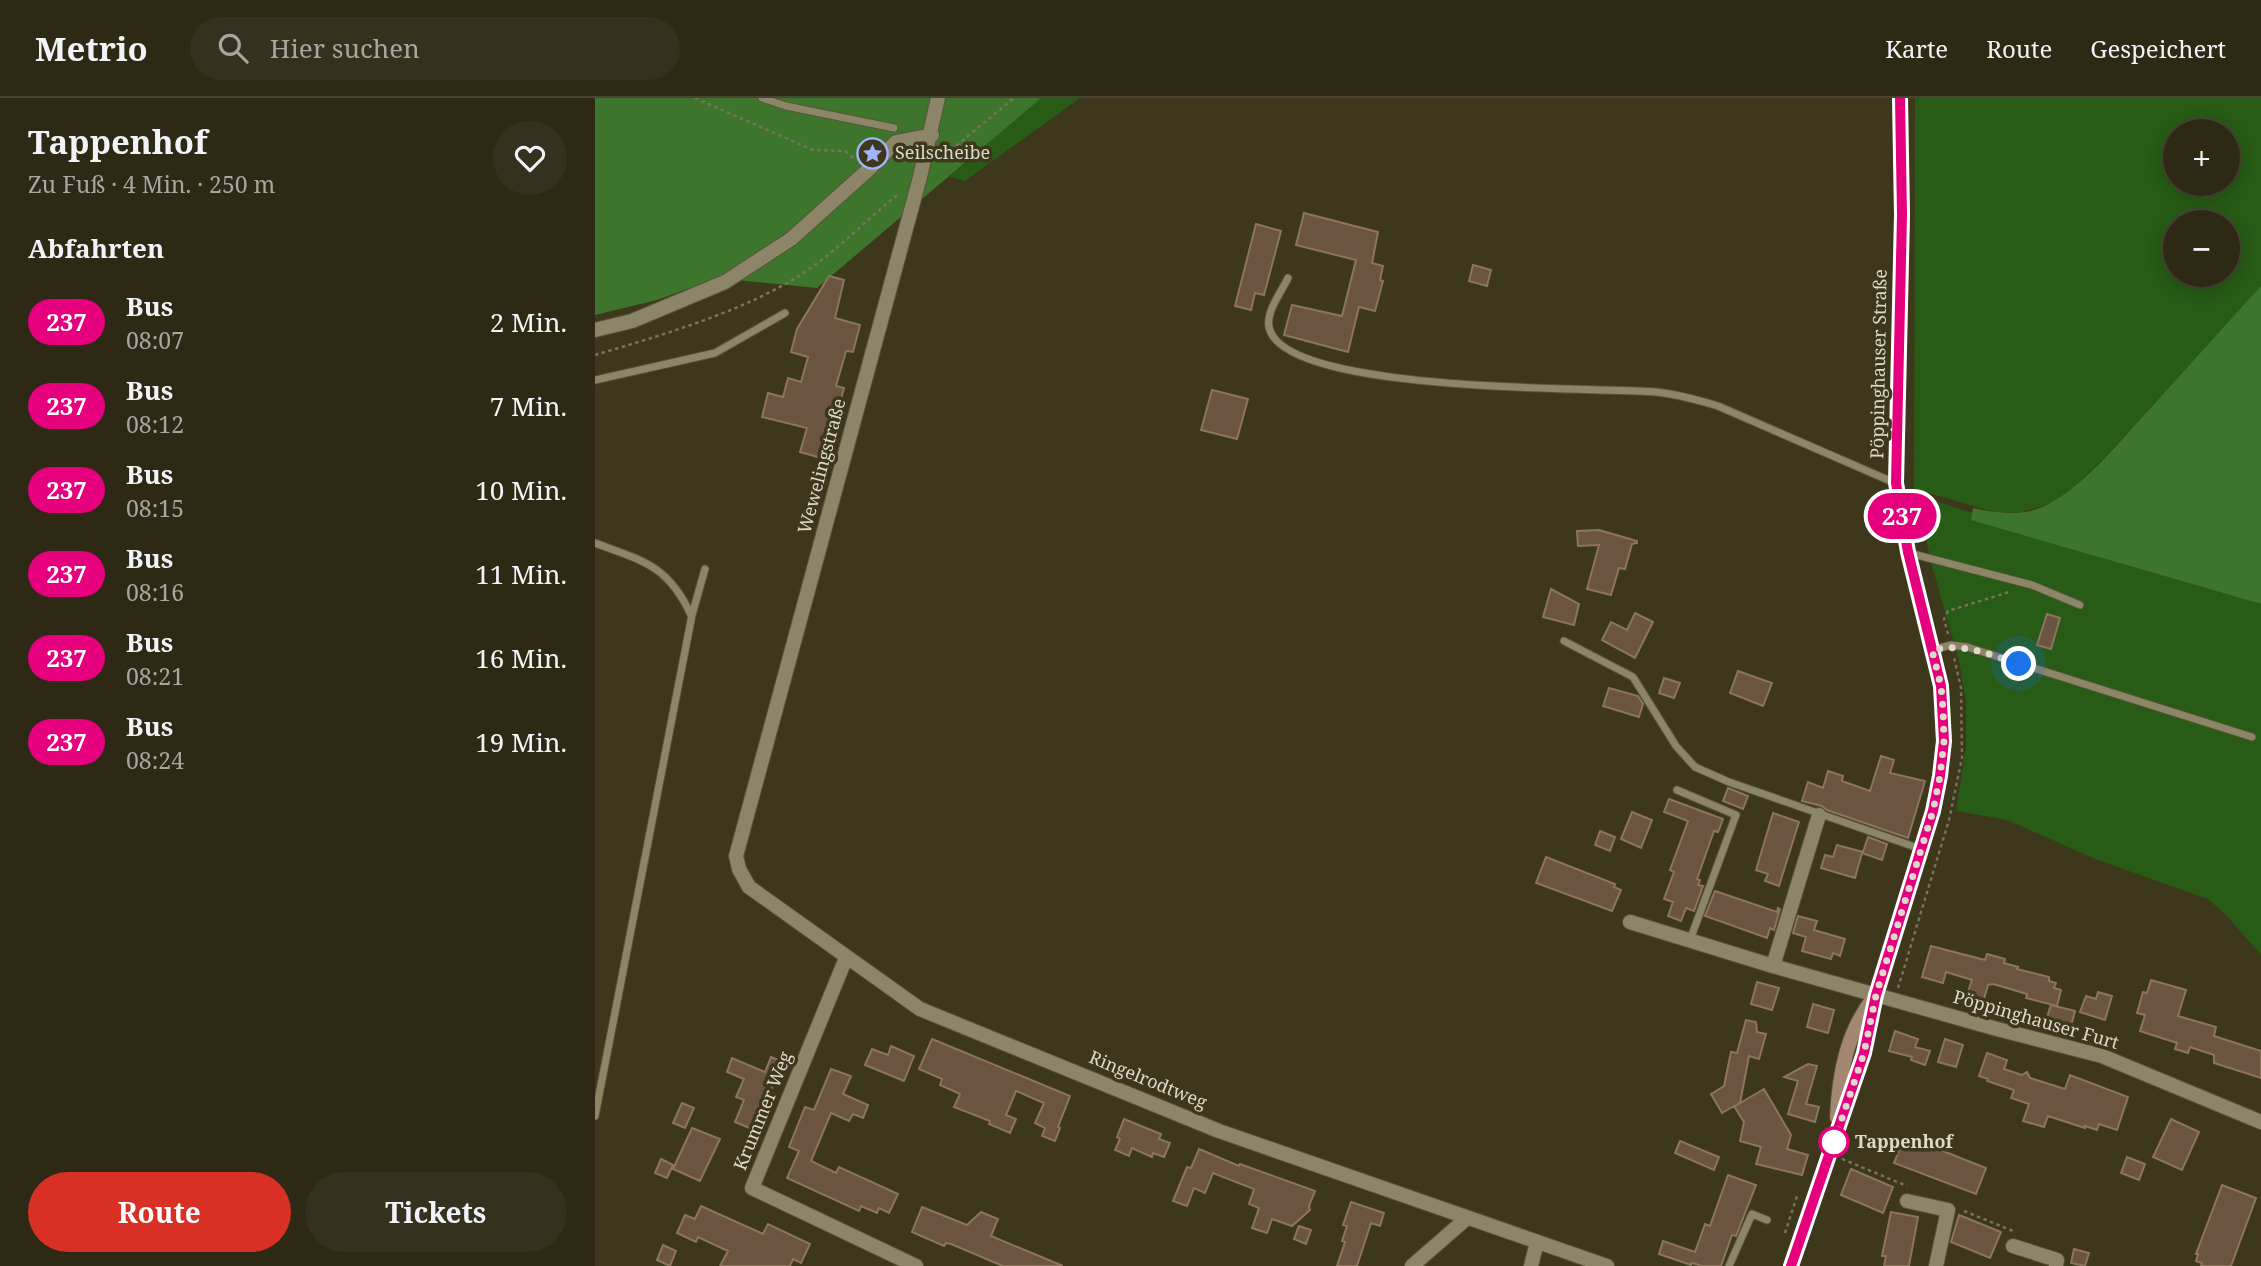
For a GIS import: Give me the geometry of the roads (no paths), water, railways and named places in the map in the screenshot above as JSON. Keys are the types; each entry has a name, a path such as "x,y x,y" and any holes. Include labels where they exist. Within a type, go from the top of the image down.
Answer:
{"main road":[{"name":"Pöppinghauser Straße","path":"1791,1266 1864,1053 1876,995 1933,811 1944,741 1941,686 1908,552 1896,483 1902,215 1900,98"}],"street":[{"name":"Wewelingstraße","path":"739,842 921,177 938,98"},
{"path":"595,330 632,321 725,282 791,239 896,142 932,135"},
{"path":"1773,966 1819,815"},
{"name":"Ringelrodtweg","path":"739,842 736,856 739,869 749,887 920,1009 1219,1131 1607,1266"},
{"path":"1630,922 1876,995"},
{"name":"Krummer Weg","path":"846,958 752,1188 916,1266"},
{"name":"Pöppinghauser Furt","path":"1876,995 2102,1056 2261,1122"},
{"path":"1907,1201 1948,1210 1936,1266"},
{"path":"1412,1266 1467,1218"},
{"path":"1531,1266 1537,1242"},
{"path":"2013,1246 2057,1260 2056,1266"}],"lane":[{"path":"762,98 786,106 894,128"},
{"path":"1288,278 1272,308 1269,326 1277,341 1287,350 1320,364 1375,375 1523,388 1660,392 1718,407 1896,483"},
{"path":"595,380 715,353 785,313"},
{"path":"595,543 633,556 660,570 682,594 692,615"},
{"path":"1908,552 2032,585 2080,605"},
{"path":"595,1116 692,615 705,569"},
{"path":"1564,641 1633,677 1676,747 1695,767 1819,815 1921,849"},
{"path":"1932,650 1951,645 1967,647 2252,737"},
{"path":"1677,790 1736,815 1690,940"},
{"path":"1729,1266 1752,1214 1767,1220"}],"place":[{"name":"Seilscheibe","path":"872,153"},
{"name":"Tappenhof","path":"1834,1142"}]}
